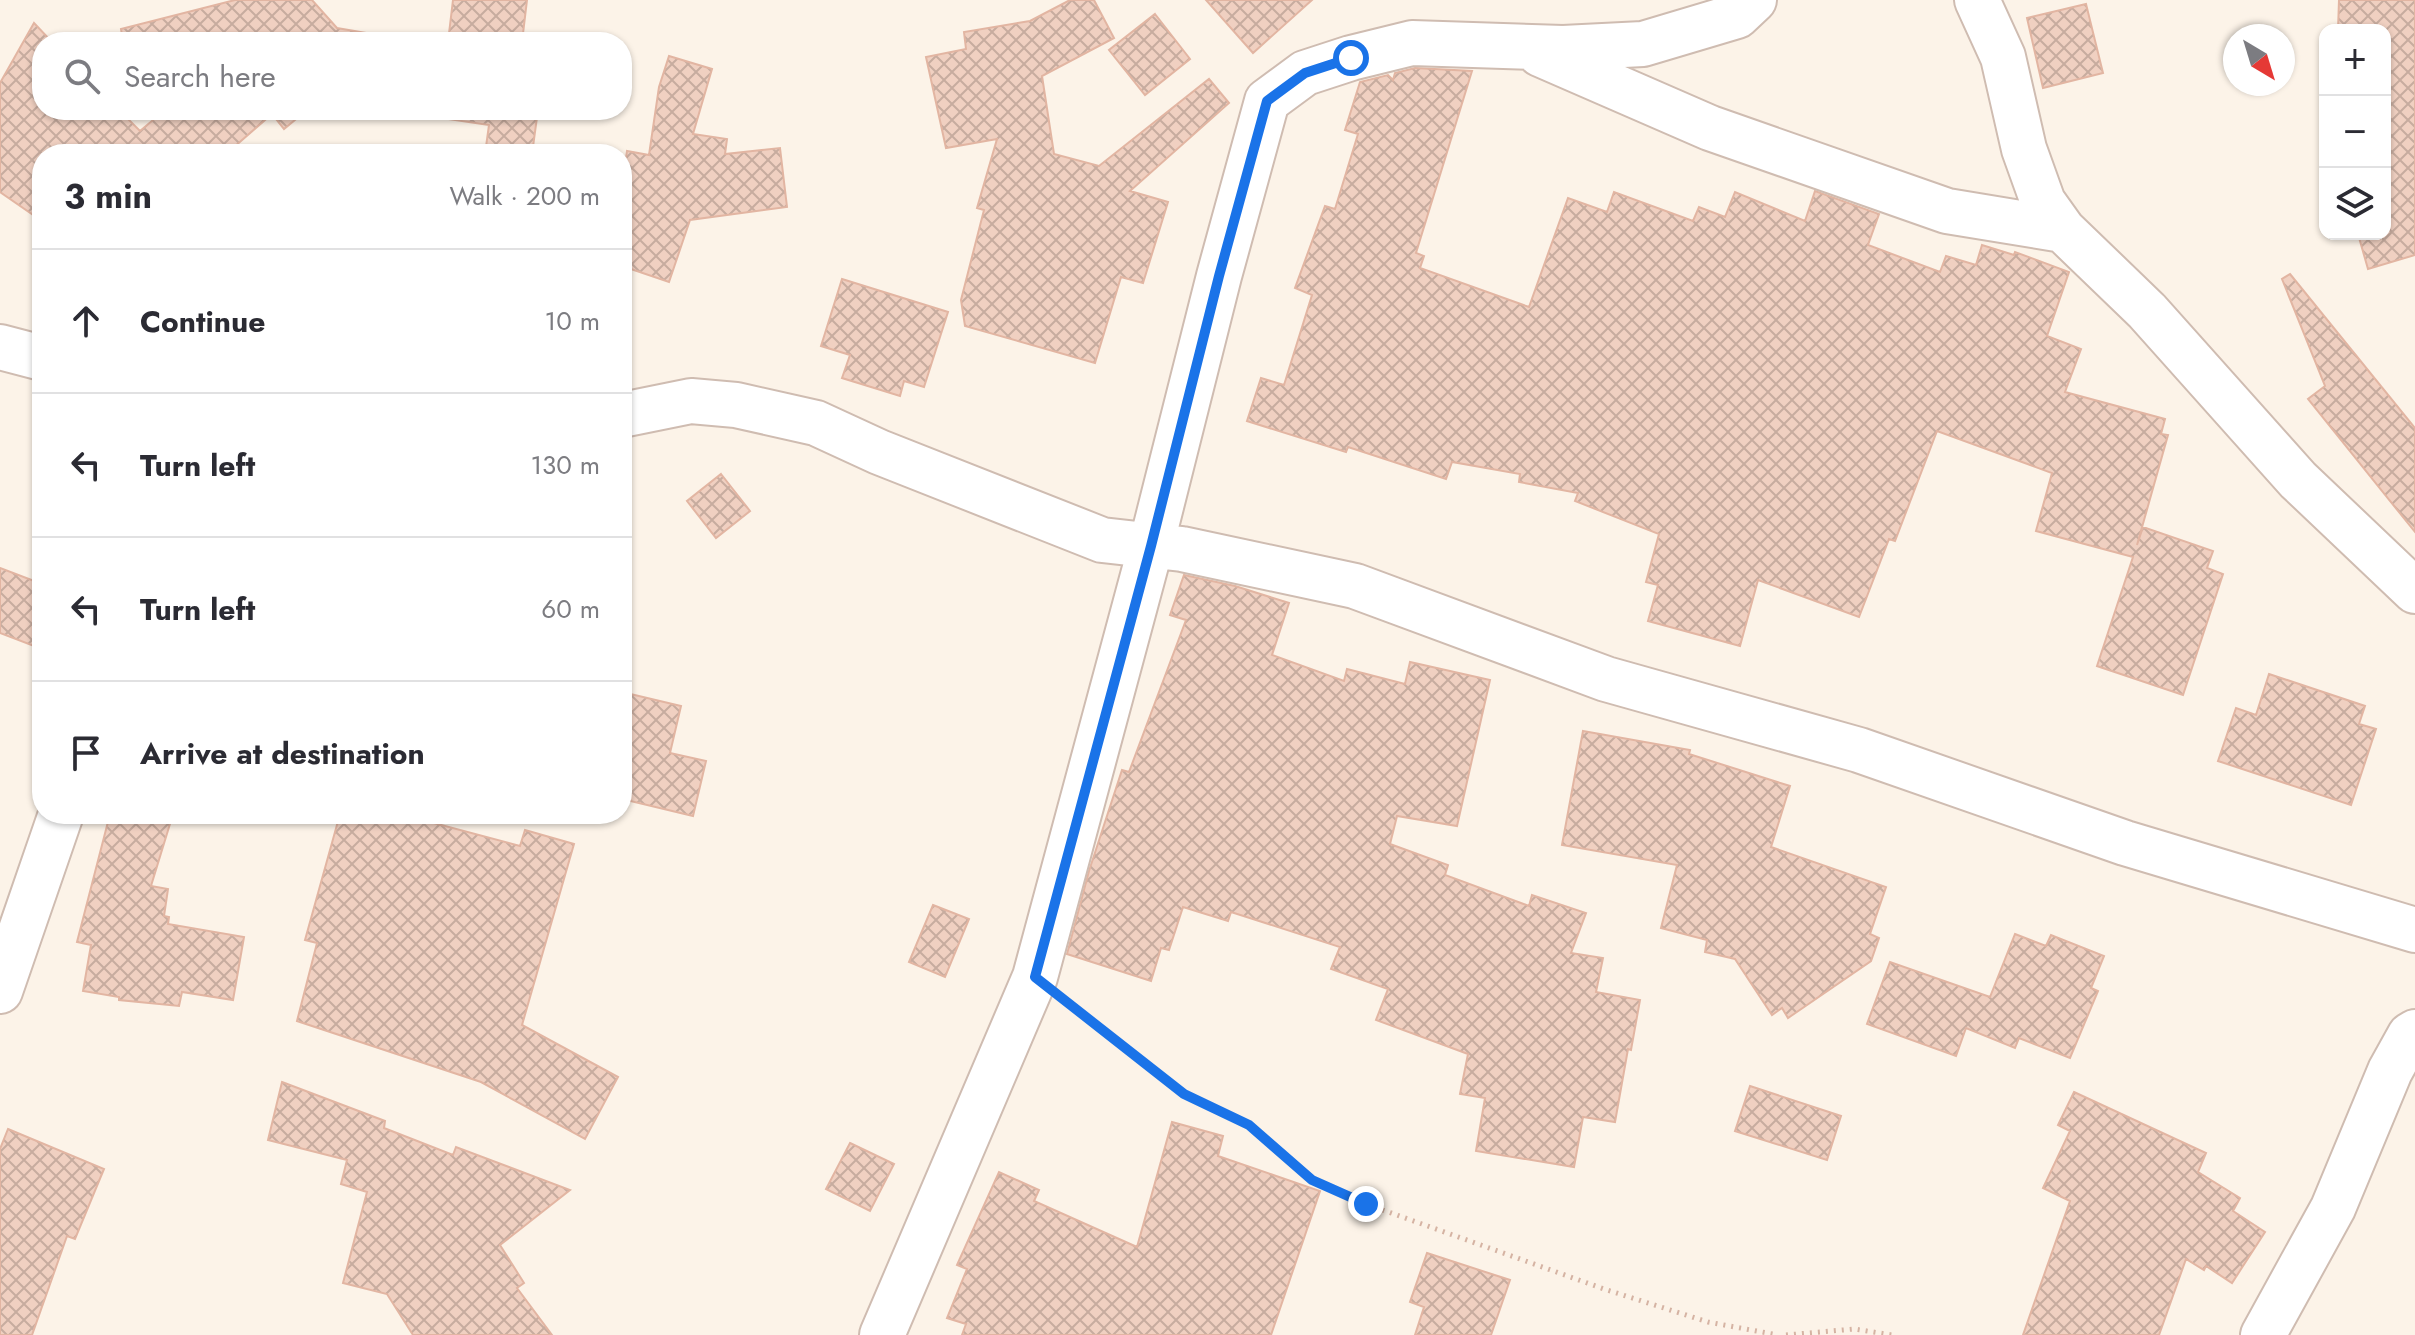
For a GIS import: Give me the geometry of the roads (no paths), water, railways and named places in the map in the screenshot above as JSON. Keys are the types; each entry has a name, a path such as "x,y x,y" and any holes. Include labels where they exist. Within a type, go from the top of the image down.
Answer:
{"street":[{"path":"882,1335 1035,977 1267,101 1305,73 1412,43 1563,48 1643,44 1737,16 1754,0"},
{"path":"1977,0 2003,57 2024,149 2043,202 2063,230 2147,311 2298,480 2415,591"},
{"path":"1524,46 1710,128 1947,211 2063,230"},
{"path":"0,347 32,355"},
{"path":"632,413 691,401 736,405 816,423 879,452 1102,540 1182,549 1355,586 1606,679 1859,750 2125,843 2415,930"},
{"path":"0,991 58,824"},
{"path":"2263,1335 2333,1208 2390,1071 2410,1035 2415,1032"}]}
